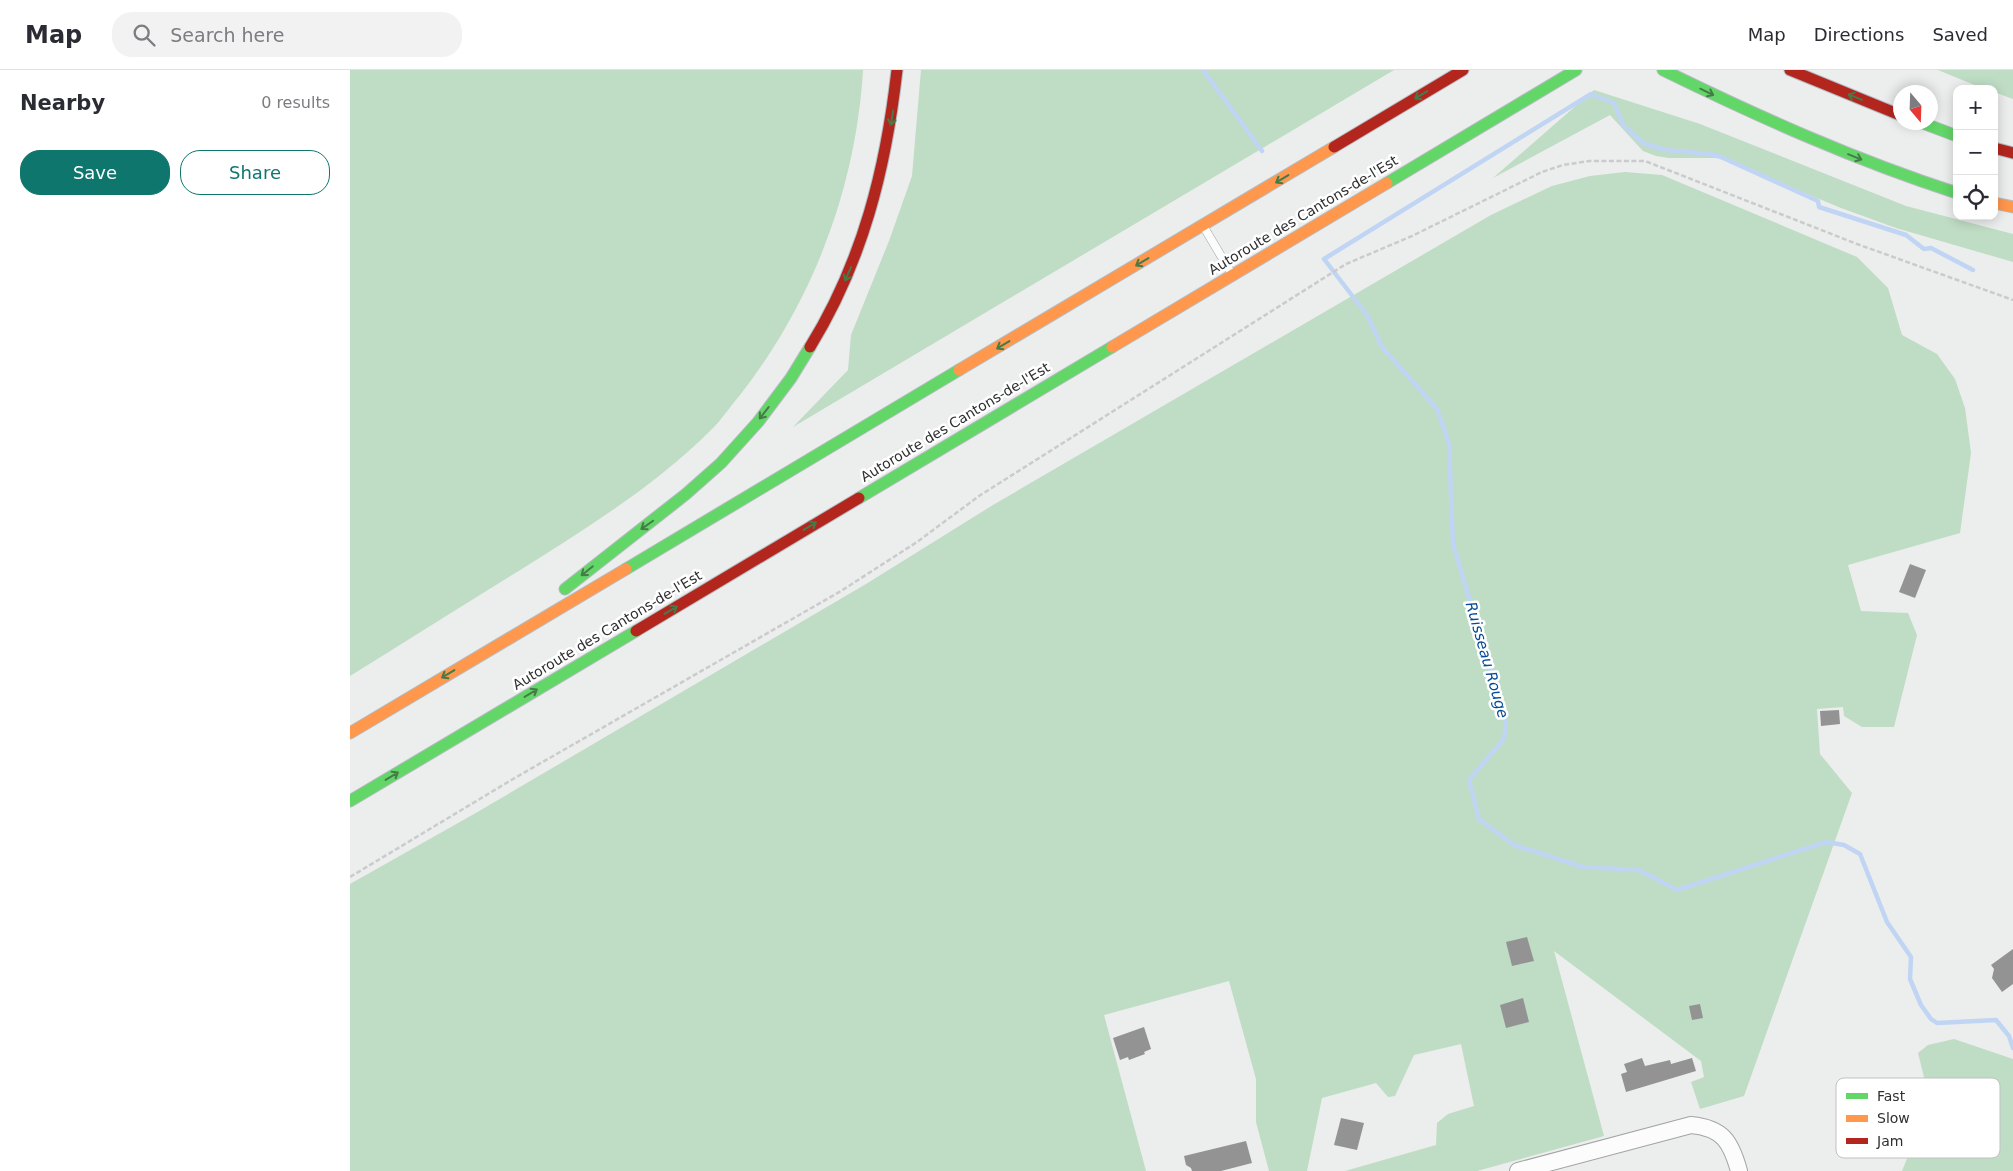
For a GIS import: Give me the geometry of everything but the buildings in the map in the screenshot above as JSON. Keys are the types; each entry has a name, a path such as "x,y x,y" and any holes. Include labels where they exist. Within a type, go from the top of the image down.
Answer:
{"highway":[{"path":"490,649 625,540 676,503 706,477 761,418 795,370 835,301 866,227 885,157 894,108 897,70"},
{"path":"350,733 1463,70"},
{"name":"Autoroute des Cantons-de-l'Est","path":"350,802 1576,70"},
{"path":"1663,70 1816,141 1899,174 1953,191"},
{"path":"1790,70 1893,112"},
{"path":"1938,129 1953,134"},
{"path":"1998,149 2013,154"},
{"path":"1998,204 2013,207"}],"street":[{"path":"1518,1171 1691,1125 1705,1126 1716,1130 1725,1138 1732,1148 1739,1171"}],"lane":[{"path":"1203,226 1233,274"}],"path":[{"path":"350,876 505,784 848,586 917,542 979,496 1346,264 1412,236 1542,172 1576,162 1603,160 1637,160 1657,165 1825,232 2013,300"}],"green space":[{"path":"350,70 863,70 859,114 851,157 840,200 826,242 809,282 789,321 766,359 721,420 670,467 623,503 550,552 350,676"},
{"path":"921,70 1394,70 793,427 848,370 851,335 889,241 912,176"},
{"path":"1938,70 2013,70 2013,99 1998,93 1998,85 1974,85"},
{"path":"1594,90 1700,124 1906,206 1953,218 1953,220 2013,234 2013,262 1896,228 1841,208 1721,158 1669,158 1656,156 1643,151 1610,115 1493,178"},
{"path":"1625,172 1662,175 1857,257 1888,288 1902,335 1937,354 1955,379 1965,408 1971,453 1960,533 1848,565 1861,611 1908,613 1917,635 1894,727 1862,727 1844,716 1843,707 1817,709 1820,754 1852,793 1744,1096 1700,1109 1691,1082 1704,1077 1701,1061 1554,951 1604,1136 1477,1171 1345,1171 1436,1145 1437,1123 1448,1114 1474,1106 1461,1044 1414,1055 1395,1096 1388,1097 1376,1083 1322,1098 1307,1171 1269,1171 1256,1122 1256,1079 1229,981 1104,1015 1146,1171 350,1171 350,884 474,814 866,584 993,505 1491,215 1552,186 1590,176"},
{"path":"1954,1039 2013,1059 2013,1171 1902,1171 1907,1158 2000,1158 2000,1078 1924,1078 1918,1053 1928,1045"}],"waterway":[{"name":"Ruisseau Rouge","path":"1203,70 1262,151"},
{"name":"Ruisseau Rouge","path":"1973,270 1931,248 1924,249 1906,235 1819,207 1818,201 1721,157 1710,154 1665,150 1643,143 1623,125 1614,103 1591,94 1324,259 1367,315 1382,347 1437,409 1449,443 1453,544 1506,721 1504,739 1469,780 1479,819 1514,845 1583,867 1639,870 1677,890 1826,842 1844,845 1860,854 1887,922 1911,957 1910,979 1921,1005 1931,1019 1937,1023 1996,1020 2009,1036 2013,1048"}],"traffic: fast":[{"path":"1387,183 1576,70"},
{"path":"1663,70 1808,137 1953,192"},
{"path":"1938,129 1953,134"},
{"path":"565,589 686,494 721,463 758,422 791,378 810,347"},
{"path":"859,498 1112,347"},
{"path":"626,569 959,370"},
{"path":"350,801 636,631"}],"traffic: slow":[{"path":"959,370 1334,147"},
{"path":"1112,347 1387,183"},
{"path":"1998,204 2013,207"},
{"path":"350,733 626,569"}],"traffic: jam":[{"path":"810,347 829,314 844,281 869,213 886,143 897,70"},
{"path":"1334,147 1463,70"},
{"path":"1790,70 1893,112"},
{"path":"1998,149 2013,153"},
{"path":"636,631 859,498"}]}
